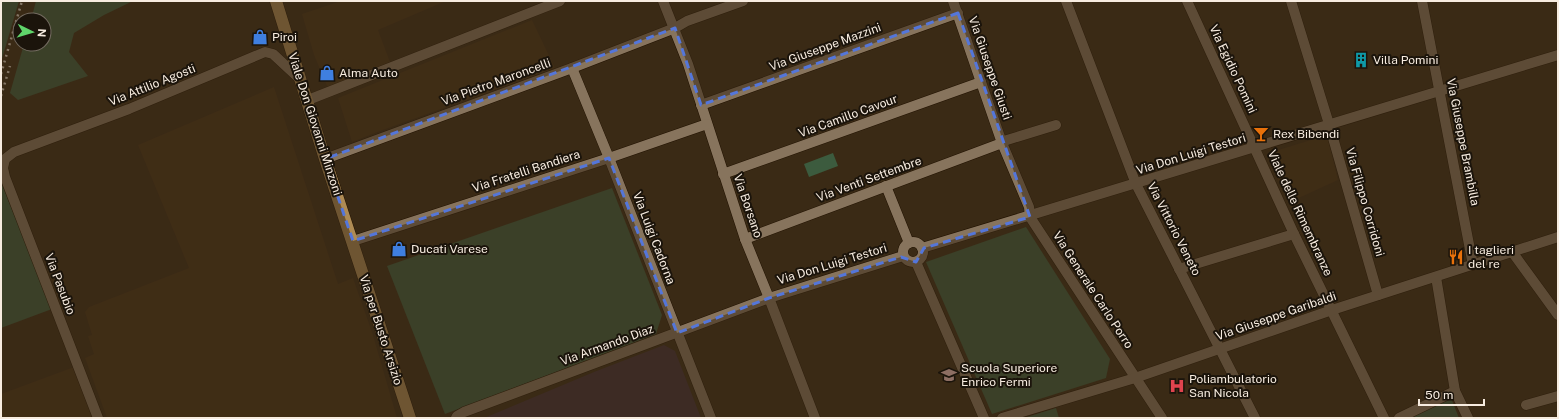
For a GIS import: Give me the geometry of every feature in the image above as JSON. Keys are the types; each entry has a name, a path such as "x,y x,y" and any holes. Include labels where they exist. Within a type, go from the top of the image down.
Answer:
{"main road":[{"name":"Viale Don Giovanni Minzoni","path":"275,3 308,100 325,159 352,241"},
{"name":"Via per Busto Arsizio","path":"352,241 410,418"}],"street":[{"path":"308,100 560,1"},
{"name":"Via Borsano","path":"663,1 675,28 745,239 814,418"},
{"name":"Via Pietro Maroncelli","path":"325,159 572,68 675,28 687,21 744,1"},
{"name":"Via Giuseppe Giusti","path":"953,1 1002,143 1029,206 1030,216"},
{"name":"Via Vittorio Veneto","path":"1066,1 1136,184 1255,418"},
{"name":"Via Egidio Pomini","path":"1187,1 1255,148"},
{"name":"Via Filippo Corridoni","path":"1291,1 1329,124 1378,296"},
{"name":"Via Giuseppe Brambilla","path":"1422,1 1473,265"},
{"name":"Via Giuseppe Mazzini","path":"701,105 958,13"},
{"name":"Via Attilio Agosti","path":"5,159 14,152 129,109 266,52 274,54 301,80"},
{"name":"Via Don Luigi Testori","path":"922,248 1558,55"},
{"name":"Via Luigi Cadorna","path":"572,68 711,418"},
{"name":"Via Camillo Cavour","path":"723,174 981,82"},
{"name":"Via Fratelli Bandiera","path":"352,241 609,158 707,124"},
{"path":"1002,143 1007,140 1056,125"},
{"name":"Via Venti Settembre","path":"745,239 1002,143"},
{"name":"Viale delle Rimembranze","path":"1255,148 1294,234 1384,418"},
{"name":"Via Pasubio","path":"5,159 3,168 5,177 98,418"},
{"path":"886,186 909,243 917,243 922,248 922,256 916,262 984,418"},
{"name":"Via Generale Carlo Porro","path":"1030,216 1162,418"},
{"path":"1179,269 1294,234"},
{"name":"Via Giuseppe Garibaldi","path":"1002,418 1135,378 1332,310 1558,238"},
{"name":"Via Don Luigi Testori","path":"909,243 903,248 903,256 909,262 916,262"},
{"path":"1513,253 1558,315"},
{"name":"Via Don Luigi Testori","path":"769,298 903,256"},
{"path":"1436,277 1455,390 1468,418"},
{"name":"Via Armando Diaz","path":"456,418 464,412 769,298"},
{"path":"1399,418 1455,390"},
{"path":"1526,405 1558,396"}],"highlighted area":[{"path":"958,13 1030,217 924,248 916,262 901,257 769,298 677,333 609,158 353,241 325,159 675,28 701,105"}],"shaded area":[{"path":"341,1 446,1 378,30 390,62 335,86 327,86 314,55 302,14"},
{"path":"532,20 555,68 352,142 338,98"},
{"path":"274,87 338,284 353,278 373,335 397,418 107,418 85,358 94,354 88,336 92,335 85,312 89,307 189,268 138,145"},
{"path":"1327,135 1338,180 1290,202 1271,166 1275,151"},
{"path":"664,345 675,351 701,418 484,418 594,372"},
{"path":"74,367 94,418 1,418 1,394"}],"green space":[{"path":"1,1 19,1 16,12 12,12 12,25 1,62"},
{"path":"36,1 133,1 104,15 74,33 69,52 88,76 18,100 10,93 22,52 52,52 52,12 33,12"},
{"path":"833,153 838,166 809,177 804,164"},
{"path":"1,182 52,309 1,328"},
{"path":"612,188 662,315 656,334 445,414 387,266"},
{"path":"1026,227 1110,359 1106,378 992,414 926,262"},
{"path":"1451,398 1459,418 1411,418"},
{"path":"1056,408 1059,418 1024,418"}],"railway":[{"path":"1,74 22,1"},
{"path":"1,96 10,66"}],"place":[{"name":"Piroi","path":"260,37"},
{"name":"Villa Pomini","path":"1361,60"},
{"name":"Alma Auto","path":"327,73"},
{"name":"Rex Bibendi","path":"1261,134"},
{"name":"Ducati Varese","path":"399,249"},
{"name":"I taglieri del re","path":"1456,257"},
{"name":"Scuola Superiore Enrico Fermi","path":"949,375"},
{"name":"Poliambulatorio San Nicola","path":"1177,386"}]}
